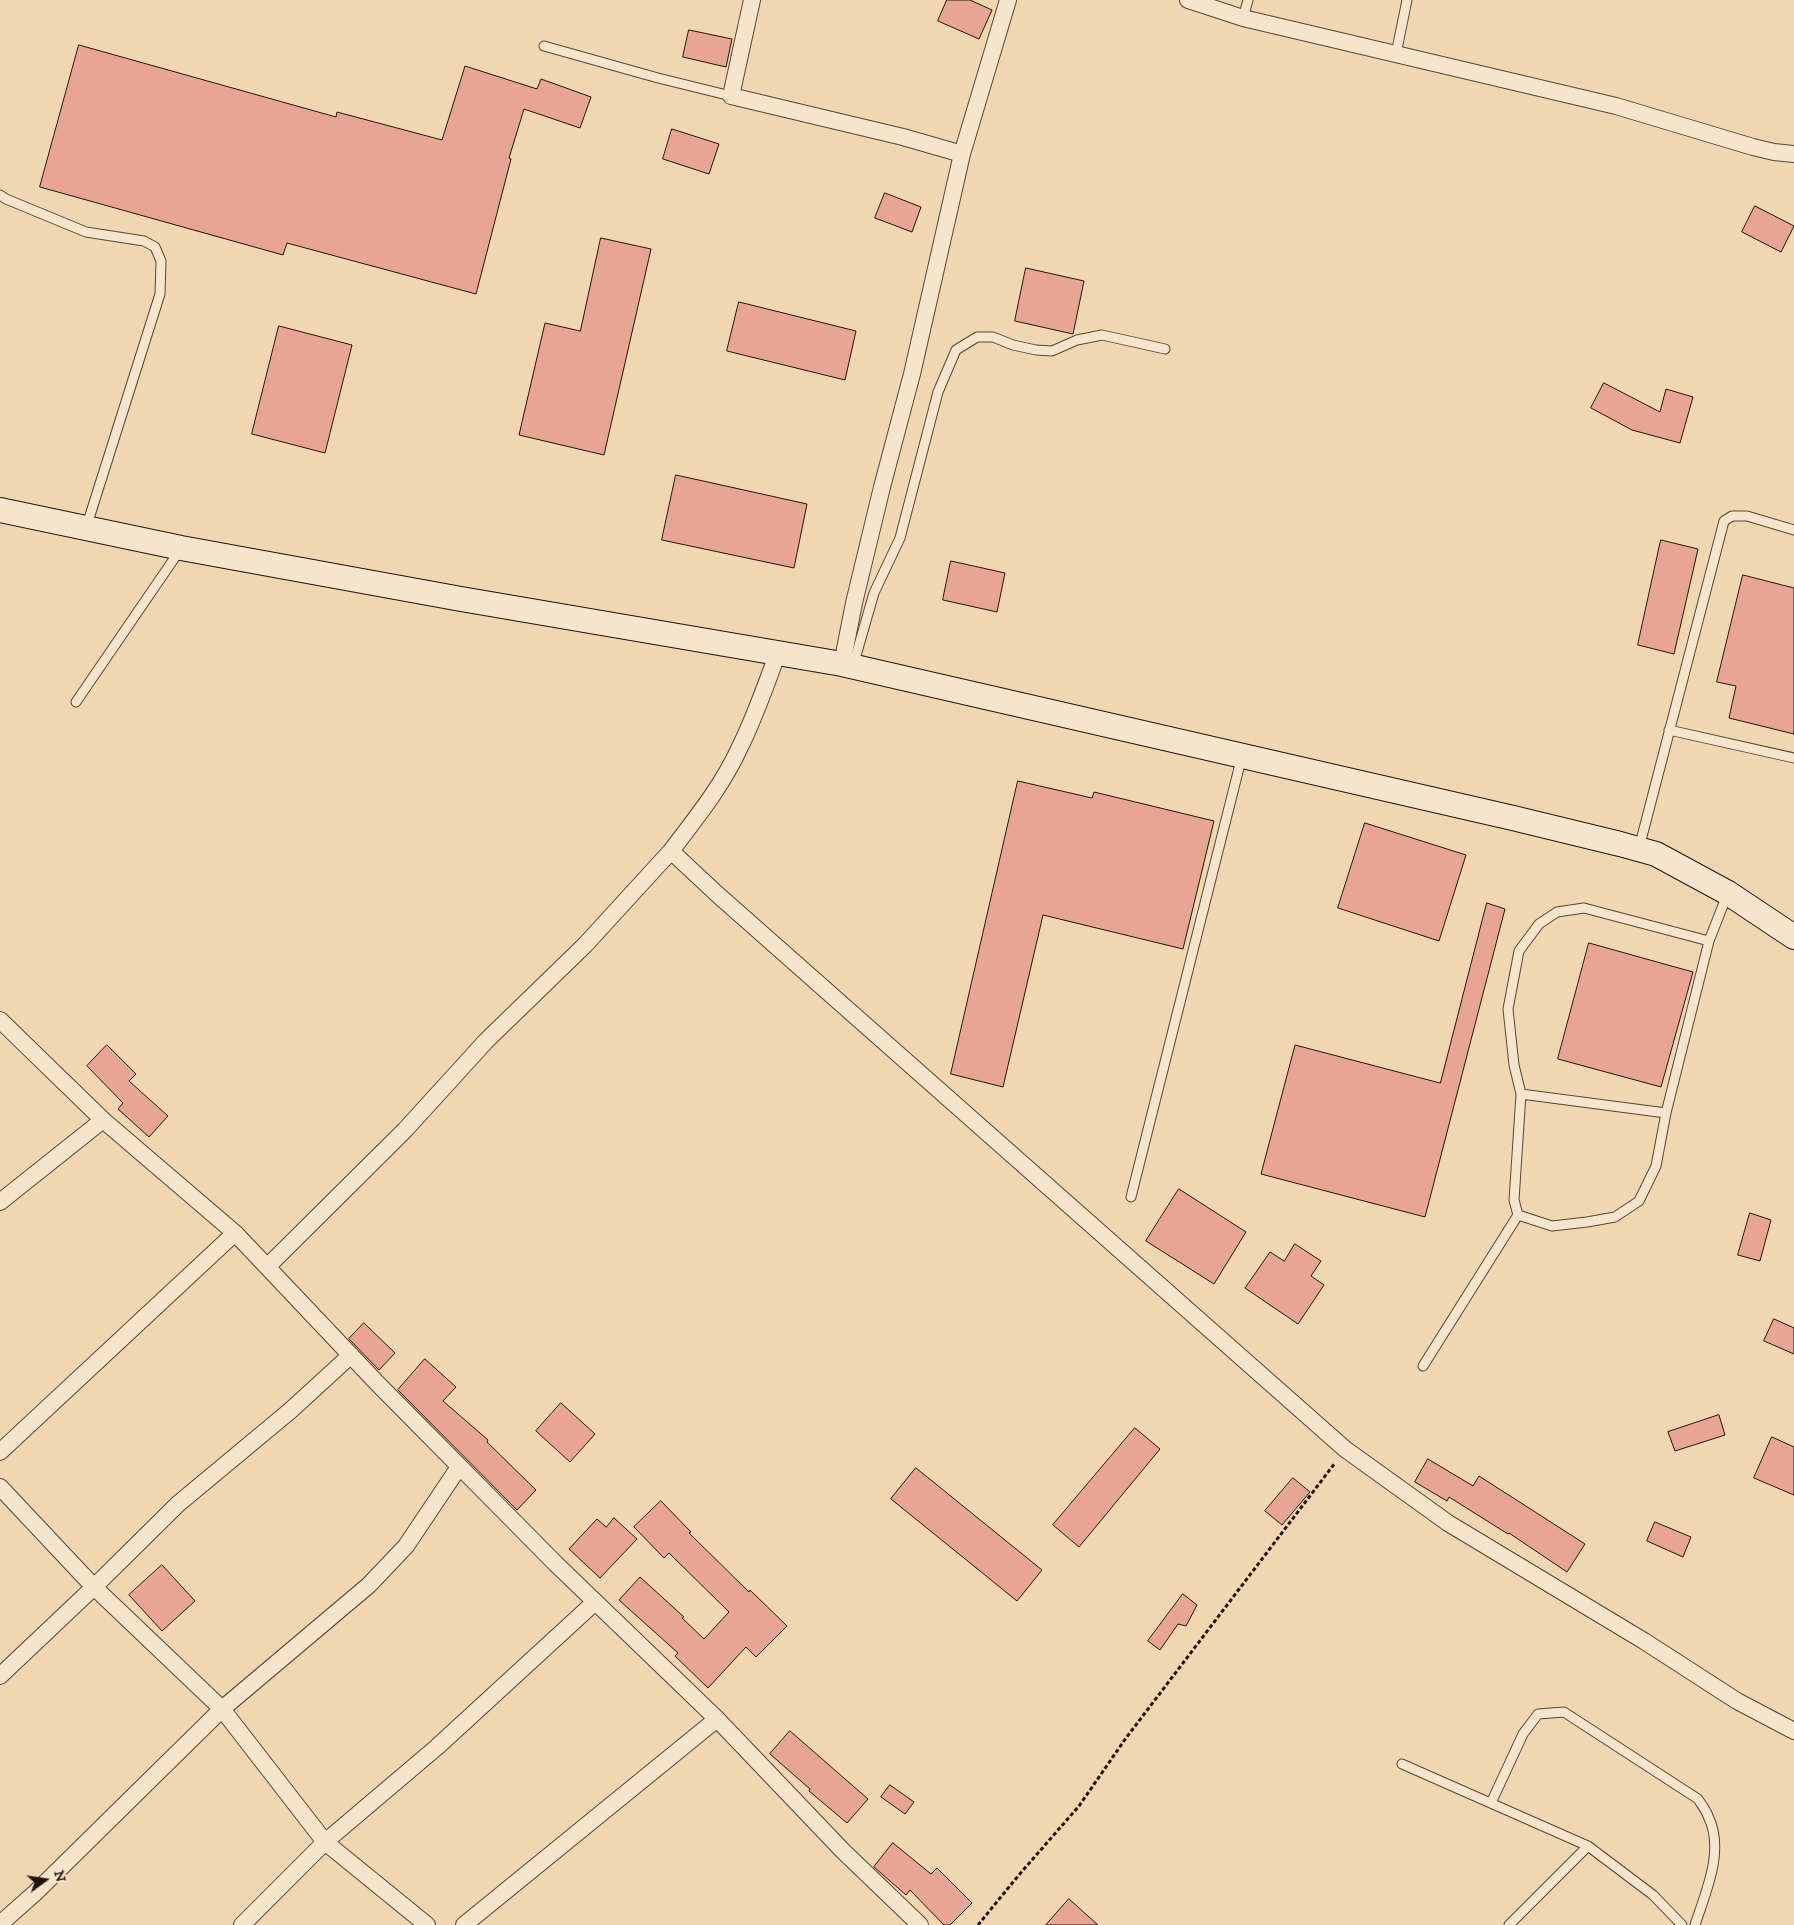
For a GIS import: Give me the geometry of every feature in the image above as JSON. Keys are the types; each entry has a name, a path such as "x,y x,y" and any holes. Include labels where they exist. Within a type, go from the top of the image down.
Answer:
{"street":[{"path":"752,0 731,96 903,137 962,154"},
{"path":"847,666 854,603 912,374 962,154 1008,0"},
{"path":"1188,0 1243,18 1616,106 1774,152 1794,154"},
{"path":"0,510 181,548 461,599 778,652 847,666 1512,818 1656,854 1728,893 1794,937"},
{"path":"267,1267 405,1130 486,1041 585,945 671,851 714,793 739,750 755,714 778,652"},
{"path":"671,851 1346,1449 1448,1523 1644,1642 1736,1701 1794,1731"},
{"path":"0,1020 103,1120 235,1233 459,1466 595,1602 717,1719 843,1850 920,1925"},
{"path":"0,1202 103,1120"},
{"path":"0,1452 235,1233"},
{"path":"0,1676 94,1588 178,1504 291,1410 351,1355"},
{"path":"0,1924 35,1893 222,1709 369,1585 406,1546 459,1466"},
{"path":"0,1487 94,1588 222,1709 325,1842 427,1925"},
{"path":"242,1925 325,1842 437,1747 595,1602"},
{"path":"464,1925 717,1719"}],"lane":[{"path":"1243,18 1248,0"},
{"path":"1396,54 1407,0"},
{"path":"544,46 731,96"},
{"path":"0,195 86,232 144,241 155,247 161,261 160,294 86,528"},
{"path":"847,666 874,593 900,538 938,392 956,350 977,337 993,337 1014,345 1036,350 1052,351 1076,340 1102,335 1164,349"},
{"path":"1638,849 1724,522 1732,516 1747,516 1794,530"},
{"path":"76,702 181,548"},
{"path":"1669,730 1794,758"},
{"path":"1131,1197 1242,756"},
{"path":"1518,1215 1552,1226 1587,1222 1615,1217 1639,1201 1656,1166 1666,1113 1709,941 1728,893"},
{"path":"1423,1366 1518,1215 1514,1200 1521,1094 1514,1065 1508,1009 1519,951 1539,924 1557,912 1584,908 1709,941"},
{"path":"1521,1094 1666,1113"},
{"path":"1491,1803 1523,1734 1538,1714 1564,1712 1698,1799 1709,1816 1714,1836 1713,1868 1695,1925"},
{"path":"1402,1764 1588,1846 1653,1895 1682,1925"},
{"path":"1509,1925 1588,1846"}],"path":[{"path":"978,1925 1079,1806 1126,1738 1346,1449"}],"building":[{"path":"947,0 970,0 992,10 979,39 938,21"},
{"path":"689,30 732,39 726,67 683,57"},
{"path":"79,45 336,117 337,112 442,140 465,66 537,89 541,79 591,97 580,128 524,109 509,158 511,159 476,294 287,243 283,255 40,187"},
{"path":"672,129 719,144 709,174 663,159"},
{"path":"885,193 921,207 912,232 875,218"},
{"path":"1755,206 1794,226 1781,252 1742,232"},
{"path":"601,238 651,249 604,455 519,435 545,323 580,331"},
{"path":"1026,268 1084,281 1073,334 1015,321"},
{"path":"739,302 856,331 845,380 727,351"},
{"path":"279,326 352,345 325,453 252,434"},
{"path":"1604,383 1660,412 1666,389 1693,397 1680,443 1632,430 1591,408"},
{"path":"676,475 807,504 794,568 662,540"},
{"path":"1661,540 1698,549 1674,654 1638,645"},
{"path":"951,561 1005,573 997,612 943,600"},
{"path":"1743,575 1794,588 1794,734 1729,718 1736,686 1717,682"},
{"path":"1018,781 1092,798 1094,792 1214,821 1183,949 1043,915 1003,1087 951,1074"},
{"path":"1365,823 1466,855 1439,941 1338,908"},
{"path":"1487,903 1505,909 1425,1217 1261,1174 1295,1045 1440,1083"},
{"path":"1589,943 1693,972 1661,1087 1558,1059"},
{"path":"107,1045 136,1074 129,1081 168,1116 149,1137 118,1109 123,1103 87,1066"},
{"path":"1179,1189 1246,1232 1214,1284 1146,1241"},
{"path":"1750,1213 1771,1220 1760,1261 1738,1255"},
{"path":"1295,1244 1321,1261 1311,1276 1324,1285 1298,1324 1245,1288 1270,1252 1284,1261"},
{"path":"1774,1319 1794,1328 1794,1354 1764,1341"},
{"path":"364,1323 395,1353 379,1370 349,1339"},
{"path":"425,1359 456,1387 443,1401 488,1440 487,1442 536,1490 517,1510 398,1390"},
{"path":"561,1403 595,1434 570,1462 536,1431"},
{"path":"1719,1415 1725,1435 1675,1451 1668,1432"},
{"path":"1135,1428 1160,1449 1079,1547 1053,1525"},
{"path":"1772,1437 1794,1447 1794,1495 1754,1478"},
{"path":"1428,1459 1473,1486 1479,1476 1585,1544 1567,1572 1509,1533 1449,1497 1447,1501 1415,1482"},
{"path":"916,1468 1042,1570 1017,1601 891,1499"},
{"path":"1293,1478 1310,1492 1282,1525 1265,1511"},
{"path":"661,1501 691,1532 689,1533 787,1626 756,1657 746,1647 708,1688 675,1656 678,1653 619,1600 640,1577 684,1617 682,1618 704,1639 729,1612 669,1553 664,1558 634,1527"},
{"path":"614,1518 637,1539 600,1578 569,1549 597,1519 606,1527"},
{"path":"1655,1522 1691,1537 1683,1557 1647,1541"},
{"path":"162,1565 195,1601 162,1631 129,1595"},
{"path":"1183,1594 1197,1605 1186,1626 1178,1624 1160,1650 1148,1641"},
{"path":"790,1731 868,1799 847,1823 809,1791 810,1789 770,1754"},
{"path":"890,1785 914,1802 905,1814 881,1797"},
{"path":"893,1843 931,1874 937,1868 972,1903 950,1925 944,1925 910,1890 906,1895 874,1867"},
{"path":"1069,1899 1098,1925 1046,1925"}]}
